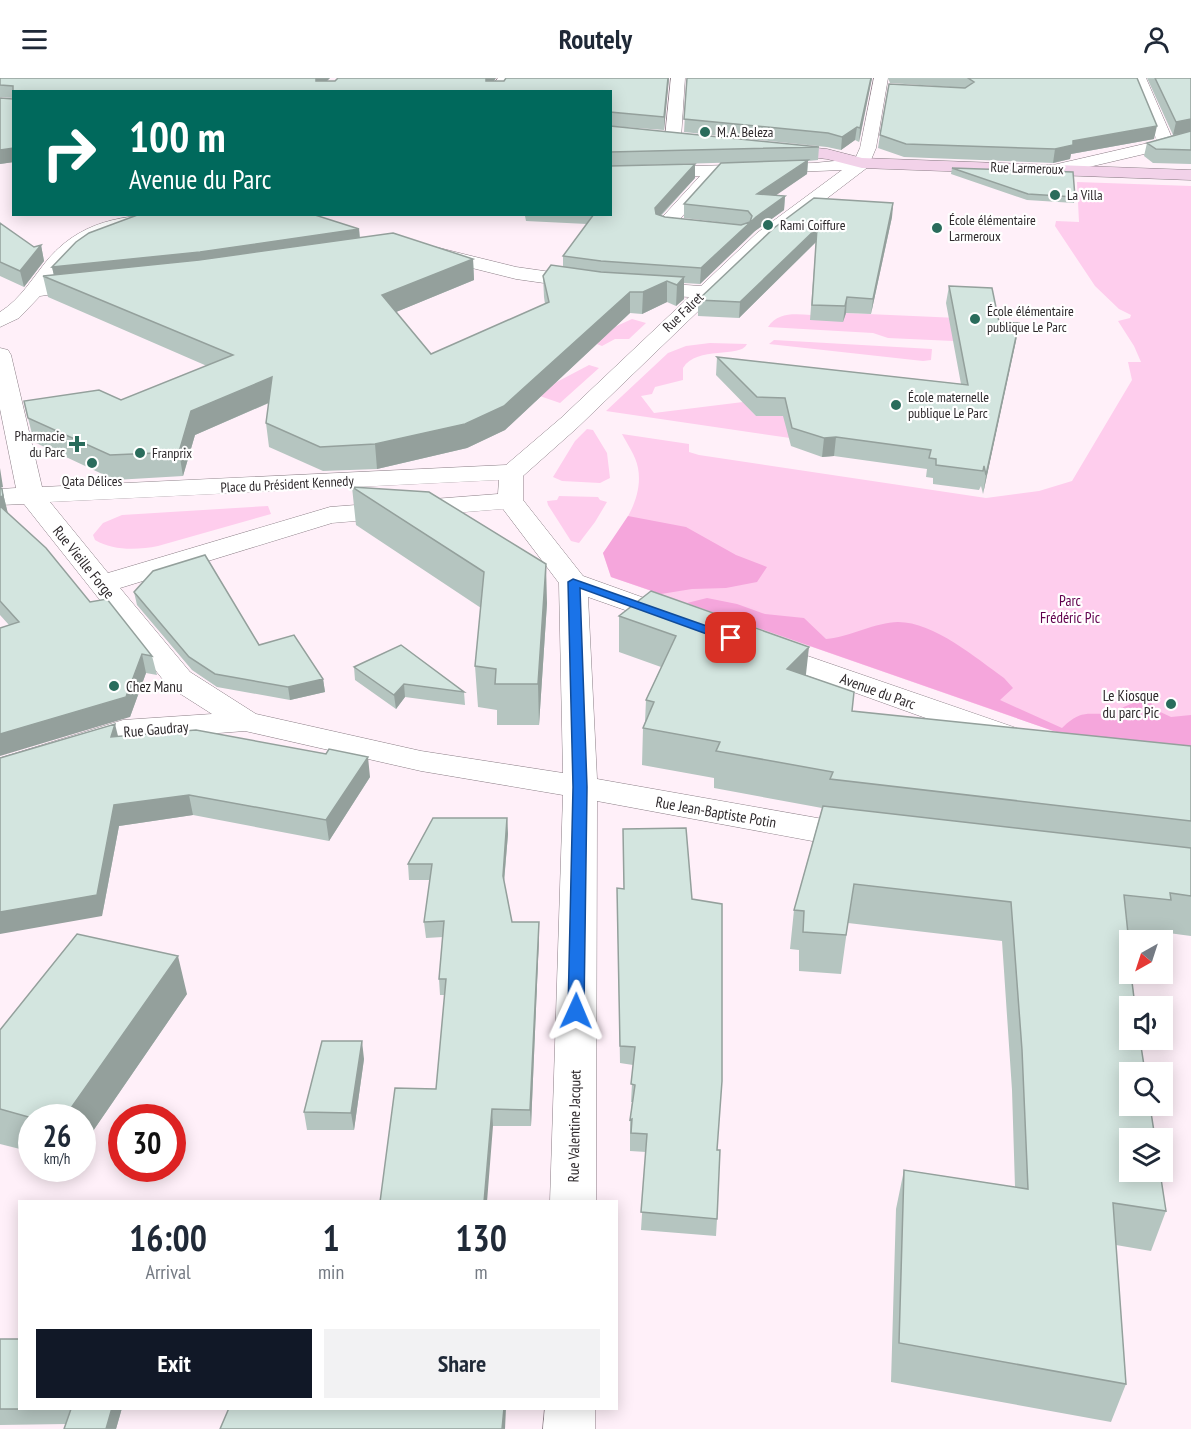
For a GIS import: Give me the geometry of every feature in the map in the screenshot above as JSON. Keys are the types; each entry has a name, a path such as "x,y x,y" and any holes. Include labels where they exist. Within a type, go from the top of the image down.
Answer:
{"main road":[{"name":"Rue Larmeroux","path":"752,146 827,154 862,163 1191,175"}],"street":[{"path":"497,90 506,78"},
{"path":"673,138 678,78"},
{"path":"1139,78 1166,142"},
{"path":"612,173 814,168 862,163 884,86"},
{"path":"1059,170 1166,142 1191,138"},
{"name":"Rue Falret","path":"513,472 569,423 764,237 862,163"},
{"path":"713,172 665,224 719,230"},
{"path":"0,321 32,291 74,244 113,226 166,216"},
{"path":"409,247 516,273 601,285"},
{"path":"32,291 112,282"},
{"path":"624,286 704,292"},
{"name":"Rue Vieille Forge","path":"0,355 31,496 178,680 245,721"},
{"path":"513,472 510,501 573,582 708,630"},
{"name":"Place du Président Kennedy","path":"0,497 513,472"},
{"path":"103,584 330,515 510,501"},
{"name":"Rue Valentine Jacquet","path":"573,582 580,787 573,1200"},
{"name":"Avenue du Parc","path":"742,642 1036,747"},
{"name":"Rue Jean-Baptiste Potin","path":"245,721 421,761 823,831 888,839"},
{"name":"Rue Gaudray","path":"0,769 123,730 245,721"},
{"path":"569,1429 570,1410"}],"green space":[{"name":"Parc Frédéric Pic","path":"1077,182 1191,186 1191,747 1065,735 611,577 603,553 630,514 638,491 639,480 635,459 622,434 689,444 689,452 699,455 986,498 1039,491 1072,481 1132,380 1128,362 1141,362 1118,321 1130,318 1131,315 1119,309 1095,286 1055,226 1056,221 1079,222"},
{"path":"845,313 958,318 953,341 888,338 873,333 768,327 772,322 787,315 811,315 811,320"},
{"path":"632,319 646,323 629,339 615,339 602,346 586,340"},
{"path":"774,340 932,349 931,360 769,344"},
{"path":"710,343 747,344 736,351 708,354 689,361 683,368 683,380 655,387 652,394 641,396 654,413 743,402 756,416 792,416 790,438 606,411 668,353 686,346"},
{"path":"589,365 599,368 560,403 534,394"},
{"path":"587,429 593,430 607,453 610,478 600,483 562,481 553,477 575,441"},
{"path":"559,496 598,497 607,502 579,543 571,541 548,505 547,501 557,500"},
{"path":"268,506 271,514 158,546 126,549 102,544 95,540 93,535 103,523 122,515"}],"shaded area":[{"path":"628,516 686,527 736,555 767,567 757,582 726,588 692,589 661,594 611,577 603,553"},
{"path":"707,598 737,604 765,614 804,618 826,639 898,622 926,628 954,642 1004,678 1013,688 1000,700 1062,728 1077,717 1114,711 1150,698 1154,709 1171,717 1191,715 1191,747 1065,735 687,603"}],"building":[{"path":"0,78 316,78 316,81 335,81 338,78 486,78 486,81 504,81 506,78 668,78 664,117 612,112 612,90 13,90 13,86 0,85"},
{"path":"687,78 871,78 860,128 857,127 842,137 828,133 684,119"},
{"path":"968,78 1137,78 1157,126 1073,141 1073,145 1055,149 906,144 880,135 889,84 965,88 974,82"},
{"path":"1155,78 1191,78 1191,119 1176,122"},
{"path":"0,98 12,99 12,148 0,150"},
{"path":"612,126 819,147 612,152"},
{"path":"1191,131 1191,150 1156,149 1147,143"},
{"path":"808,160 757,194 785,196 756,217 701,268 563,256 593,216 612,216 612,166 695,164 655,208 656,214 665,217 741,225 750,222 752,216 748,211 684,204 721,163"},
{"path":"952,168 1073,172 1075,197 1028,194"},
{"path":"814,198 893,203 873,299 847,297 845,306 812,305 817,228 740,302 698,300 774,228"},
{"path":"135,216 318,216 359,229 200,252 52,267 76,242 89,233"},
{"path":"0,223 34,247 41,245 20,271 0,262"},
{"path":"393,233 473,259 382,295 431,354 549,302 543,276 551,265 601,272 684,277 677,285 667,281 643,292 630,292 504,406 465,424 375,444 320,447 266,423 272,377 191,411 179,452 110,455 28,418 24,401 99,390 121,400 233,355 43,276 199,260"},
{"path":"949,286 992,288 999,322 1019,323 986,475 984,466 983,471 936,465 936,459 929,458 931,450 836,437 824,438 792,428 785,398 757,397 717,357 968,385"},
{"path":"352,487 429,492 546,564 538,684 495,684 496,669 475,666 484,572"},
{"path":"0,506 46,548 90,602 107,599 152,656 142,654 126,697 0,734 0,628 19,622 0,601"},
{"path":"205,555 259,645 294,635 323,679 288,687 215,674 189,657 134,592 153,571"},
{"path":"651,591 809,647 787,669 854,692 852,711 1191,746 1191,821 830,779 833,772 716,751 720,742 643,728 654,702 646,700 676,636 619,616"},
{"path":"401,645 464,692 404,684 394,695 354,667"},
{"path":"115,724 111,737 196,730 326,754 329,749 368,757 326,820 189,795 114,805 97,895 0,912 0,758"},
{"path":"823,806 1191,848 1191,896 1170,893 1171,900 1124,895 1128,930 1119,930 1119,984 1132,984 1134,996 1119,996 1119,1050 1142,1050 1143,1062 1119,1062 1119,1116 1152,1116 1153,1128 1119,1128 1119,1182 1162,1182 1166,1211 1113,1203 1126,1384 899,1343 904,1170 1028,1189 1022,1050 1011,902 854,884 846,935 803,932 804,911 794,910"},
{"path":"433,818 507,818 503,876 512,922 539,922 530,1110 492,1109 484,1200 380,1200 395,1088 436,1089 446,979 439,979 444,921 424,922 432,864 408,864"},
{"path":"686,828 692,899 722,904 722,1081 717,1150 720,1150 717,1219 641,1212 647,1134 631,1133 632,1119 630,1120 635,1085 631,1084 635,1047 620,1046 617,888 624,889 623,829"},
{"path":"77,934 178,956 74,1104 18,1104 18,1114 0,1109 0,1030"},
{"path":"322,1041 362,1041 351,1113 304,1112"},
{"path":"0,1339 18,1339 18,1409 0,1409"},
{"path":"71,1410 111,1410 106,1429 64,1429"},
{"path":"228,1410 504,1410 502,1429 220,1429"}],"place":[{"name":"M. A. Beleza","path":"705,132"},
{"name":"La Villa","path":"1055,195"},
{"name":"Rami Coiffure","path":"768,225"},
{"name":"École élémentaire Larmeroux","path":"937,228"},
{"name":"École élémentaire publique Le Parc","path":"975,319"},
{"name":"École maternelle publique Le Parc","path":"896,405"},
{"name":"Pharmacie du Parc","path":"77,444"},
{"name":"Franprix","path":"140,453"},
{"name":"Qata Délices","path":"92,463"},
{"name":"Chez Manu","path":"114,686"},
{"name":"Le Kiosque du parc Pic","path":"1171,704"}],"route":[{"path":"576,1011 580,787 573,582 731,638"}]}
